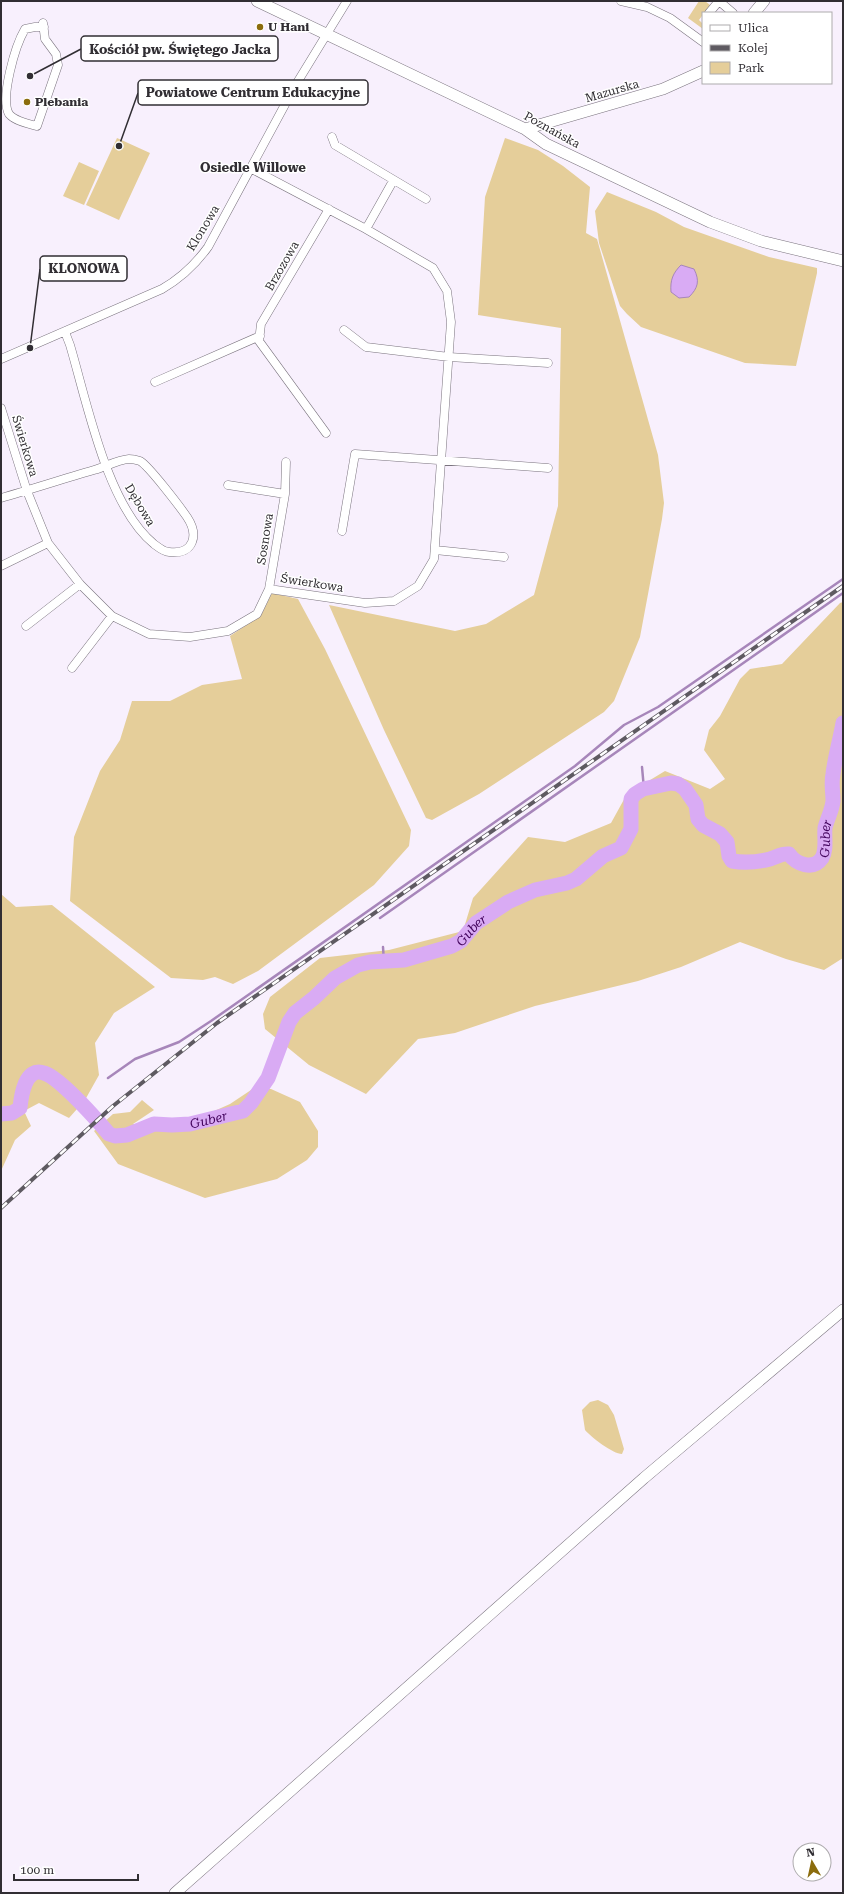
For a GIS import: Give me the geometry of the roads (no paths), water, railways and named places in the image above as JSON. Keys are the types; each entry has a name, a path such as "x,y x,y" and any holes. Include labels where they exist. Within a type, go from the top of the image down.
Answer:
{"main road":[{"name":"Poznańska","path":"257,1 525,129 559,150 710,222 761,241 843,261"},
{"path":"755,12 764,1"},
{"name":"Mazurska","path":"525,129 663,89 702,71"},
{"path":"175,1893 644,1478 843,1310"}],"street":[{"name":"Klonowa","path":"1,359 162,289 186,272 208,247 250,168 325,34 346,1"},
{"path":"621,1 647,7 670,18 702,41"},
{"path":"710,12 719,1 732,12"},
{"path":"44,25 45,39 56,54 58,65 37,126 14,119 8,114 3,100 6,75 25,29 44,25"},
{"path":"332,137 335,145 426,199"},
{"name":"Świerkowa","path":"1,408 26,491 48,543 80,584 112,616 149,634 190,637 228,631 257,614 269,589 365,603 394,601 418,586 434,559 435,550 451,322 447,291 433,268 366,229 250,168"},
{"path":"366,229 394,181"},
{"name":"Brzozowa","path":"260,336 261,324 329,209"},
{"path":"344,330 366,347 449,357 548,363"},
{"name":"Dębowa","path":"65,332 105,467 130,517 146,537 166,552 176,553 184,551 194,538 194,531 191,524 149,470 141,462 134,459"},
{"path":"155,382 260,336"},
{"path":"260,336 259,342 326,433"},
{"path":"342,531 355,454 548,468"},
{"name":"Świerkowa","path":"1,498 128,459 134,459"},
{"name":"Sosnowa","path":"269,589 285,494 286,462"},
{"path":"228,485 285,494"},
{"path":"1,566 48,543"},
{"path":"435,550 504,557"},
{"path":"26,626 80,584"},
{"path":"72,668 112,616"}],"waterway":[{"path":"108,1078 135,1059 179,1042 211,1021 575,766 624,725 658,707 843,579"},
{"path":"380,918 843,593"},
{"name":"Guber","path":"1,1114 12,1113 20,1108 25,1084 32,1074 38,1072 51,1076 78,1100 109,1134 115,1136 127,1135 154,1124 190,1124 243,1111 251,1103 268,1078 289,1022 295,1013 314,998 335,978 358,965 370,962 404,960 452,946 461,941 476,923 508,902 535,890 567,883 576,879 603,856 621,848 631,829 631,799 635,794 643,789 671,783 678,784 685,789 696,805 698,819 703,825 720,834 727,842 729,856 732,861 761,861 789,854 800,863 805,865 814,864 824,855 825,828 833,801 832,777 843,723"},
{"path":"642,767 644,789"},
{"path":"383,947 384,962"}],"railway":[{"path":"1,1208 113,1106 217,1023 843,586"}],"place":[{"name":"U Hani","path":"260,27"},
{"name":"Kościół pw. Świętego Jacka","path":"30,76"},
{"name":"Plebania","path":"27,102"},
{"name":"Powiatowe Centrum Edukacyjne","path":"119,146"},
{"name":"KLONOWA","path":"30,348"}],"district":[{"name":"Osiedle Willowe","path":"253,167"}]}
